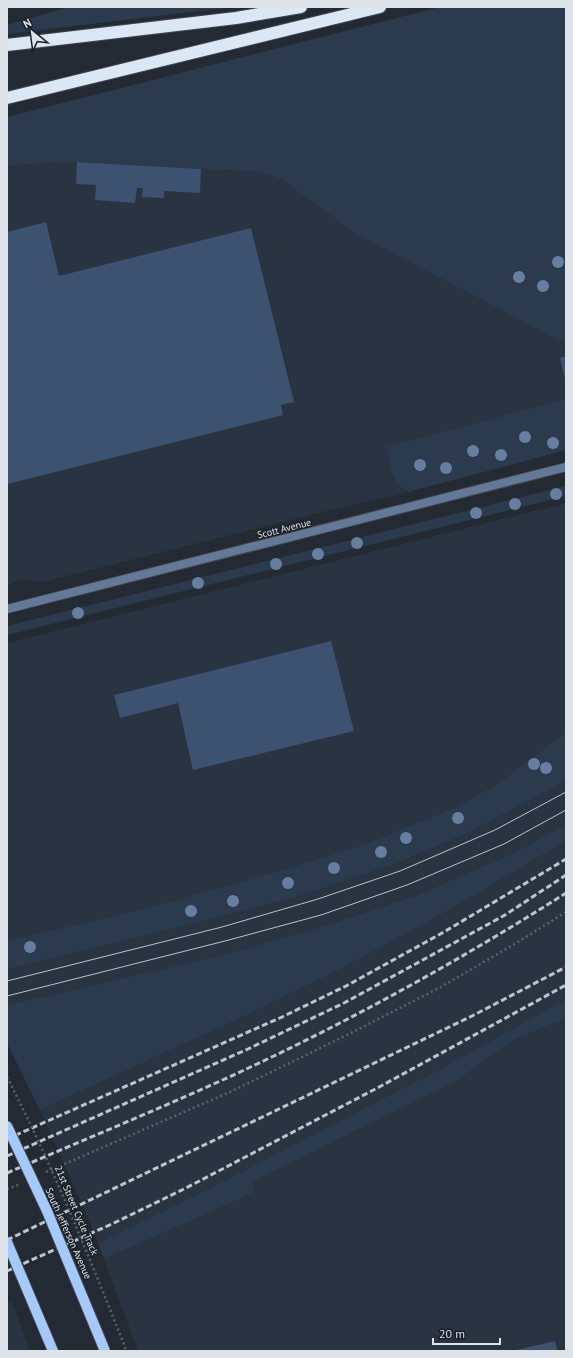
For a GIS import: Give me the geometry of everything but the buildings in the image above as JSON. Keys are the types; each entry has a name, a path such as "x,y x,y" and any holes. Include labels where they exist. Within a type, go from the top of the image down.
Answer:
{"highway":[{"path":"7,45 236,18 301,7"},
{"path":"7,98 380,7"}],"main road":[{"name":"South Jefferson Avenue","path":"7,1126 46,1211 105,1351"},
{"path":"7,1242 53,1351"}],"street":[{"name":"Scott Avenue","path":"7,608 566,467"}],"path":[{"path":"42,1174 230,1092 345,1036 441,987 566,912"},
{"name":"21st Street Cycle Track","path":"7,1077 43,1149 126,1351"},
{"path":"7,1189 21,1183"}],"shaded area":[{"path":"69,7 233,7 7,34 7,25"},
{"path":"440,7 566,7 566,344 355,233 283,180 263,172 77,162 7,166 7,117"},
{"path":"57,162 263,172 566,289 566,450 393,496 335,509 43,582 22,580 7,585 7,166"},
{"path":"566,399 566,450 408,492 394,477 387,447"},
{"path":"566,486 566,496 7,635 7,626"},
{"path":"566,503 566,732 500,782 460,805 366,844 286,869 151,907 7,941 7,643"},
{"path":"566,732 566,781 468,833 392,865 309,893 201,922 7,969 7,941 151,907 286,869 366,844 460,805 500,782"},
{"path":"566,781 566,824 512,854 415,896 324,926 230,953 7,1005 7,969 201,922 309,893 392,865 468,833"},
{"path":"566,824 566,841 444,913 331,974 234,1021 40,1110 7,1043 7,1005 230,953 324,926 415,896 512,854"},
{"path":"566,841 566,999 446,1066 212,1187 98,1243 40,1110 234,1021 331,974 444,913"},
{"path":"566,999 566,1018 513,1040 455,1082 252,1182 254,1193 104,1259 98,1243 212,1187 446,1066"},
{"path":"566,1018 566,1351 138,1351 104,1259 254,1193 252,1182 455,1082 513,1040"},
{"path":"12,1301 30,1351 7,1351 7,1304"}],"tram line":[{"path":"7,981 222,927 318,899 400,871 495,830 566,792"},
{"path":"7,996 321,915 407,885 504,844 566,810"}],"railway":[{"path":"7,1139 282,1017 346,986 444,932 566,859"},
{"path":"7,1156 248,1049 344,1003 505,915 566,875"},
{"path":"7,1173 211,1085 315,1036 424,978 566,893"},
{"path":"7,1240 472,1016 566,967"},
{"path":"7,1271 114,1223 186,1188 381,1086 566,985"}]}
